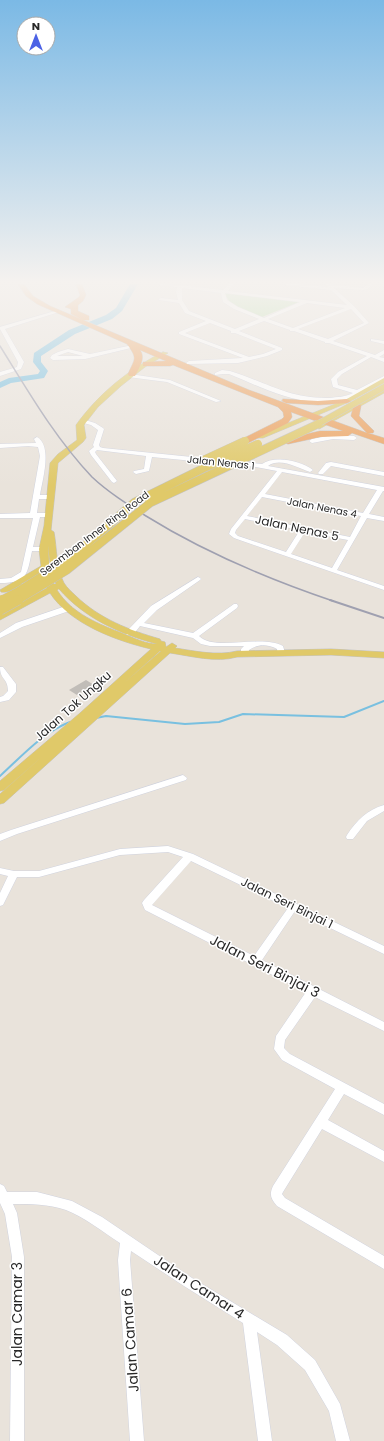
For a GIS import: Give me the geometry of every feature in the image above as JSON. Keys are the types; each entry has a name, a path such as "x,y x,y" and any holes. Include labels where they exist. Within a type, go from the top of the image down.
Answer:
{"highway":[{"path":"137,351 145,357 159,356"},
{"path":"148,351 216,374 283,403 347,401"},
{"path":"149,351 159,356"},
{"path":"131,375 139,358 139,354"},
{"path":"146,364 164,363 187,365 384,441"},
{"path":"245,441 285,421 288,417 283,403"},
{"path":"357,406 355,416 366,433"},
{"path":"287,437 330,433 366,433 384,435"}],"main road":[{"path":"159,356 131,375 82,421 80,425 82,438 79,444 60,455 54,463 48,526 43,550 46,579 61,601 89,623 139,643 166,646 214,656 230,656 243,651 281,653 331,652 384,655"},
{"path":"136,502 177,474 245,441 347,401 384,380"},
{"path":"287,437 384,380"},
{"path":"287,437 345,410 384,387"},
{"path":"287,437 309,431 331,421 384,390"},
{"path":"328,409 329,412 346,413"},
{"path":"289,425 304,426 309,429 309,431"},
{"name":"Seremban Inner Ring Road","path":"0,610 38,589 66,570 150,503 287,437"},
{"name":"Seremban Inner Ring Road","path":"0,600 19,591 68,560 136,502 206,466 287,437"},
{"path":"48,526 54,562 60,584 80,605 89,613 106,623 166,646"},
{"path":"2,591 54,562"},
{"path":"0,617 60,584"},
{"path":"2,591 21,587 34,594 32,600"},
{"path":"32,600 44,599 61,601"},
{"path":"139,643 142,650 140,657 141,662"},
{"path":"84,720 166,646"},
{"name":"Jalan Tok Ungku","path":"0,800 84,720 141,662 166,646"},
{"name":"Jalan Tok Ungku","path":"0,788 84,720"}],"street":[{"path":"0,374 19,368 21,362 15,351"},
{"path":"64,351 54,356 53,358 82,358 103,351"},
{"path":"77,351 88,355"},
{"path":"229,351 247,358"},
{"path":"187,365 238,361 274,351"},
{"path":"357,351 384,360"},
{"path":"360,393 335,386 334,380 340,373 384,352"},
{"path":"216,374 222,372 230,373 283,394 306,399 337,399 360,393"},
{"path":"131,375 168,381 218,401"},
{"path":"82,421 93,424 101,429 96,442 97,448 92,451 114,481"},
{"path":"312,441 333,437 354,438"},
{"path":"0,446 38,442 43,456 36,497 35,515 24,573 19,578 0,581"},
{"name":"Jalan Nenas 1","path":"97,448 109,452 264,466 279,471 311,472 382,489"},
{"path":"136,472 147,470 149,455"},
{"path":"264,466 270,462 281,461 311,472 321,473 382,489"},
{"path":"321,473 328,464 331,464 384,474"},
{"path":"382,489 279,471 233,530 232,534 236,537 350,577 383,585"},
{"path":"333,571 382,489"},
{"name":"Jalan Nenas 4","path":"261,495 384,519"},
{"path":"36,497 51,497"},
{"path":"0,516 49,515"},
{"name":"Jalan Nenas 5","path":"243,517 352,539"},
{"path":"287,555 303,530"},
{"path":"29,549 43,550"},
{"path":"130,633 159,604 198,579"},
{"path":"195,636 234,606"},
{"path":"0,636 19,624 69,608"},
{"path":"139,624 195,636 205,643 244,644 243,651"},
{"path":"0,669 12,684 12,692 6,698 0,700"},
{"path":"0,838 14,832 183,778"},
{"path":"350,836 362,820 372,812 384,808"},
{"name":"Jalan Seri Binjai 1","path":"0,871 14,874 39,874 120,852 168,849 190,856 384,950"},
{"name":"Jalan Seri Binjai 3","path":"190,856 146,905 384,1027"},
{"path":"0,902 14,874"},
{"path":"256,961 294,906"},
{"path":"313,991 280,1038 279,1049 286,1057 384,1110"},
{"path":"342,1088 277,1190 278,1200 384,1264"},
{"path":"321,1122 384,1157"},
{"name":"Jalan Camar 4","path":"2,1194 37,1198 68,1205 98,1221 188,1282 282,1340 310,1365 335,1409 343,1441"},
{"name":"Jalan Camar 3","path":"2,1194 10,1213 18,1257 17,1441"},
{"name":"Jalan Camar 6","path":"126,1239 124,1260 138,1441"},
{"path":"249,1320 265,1441"}],"building":[{"path":"86,680 94,685 77,695 69,690"}],"waterway":[{"path":"0,385 9,381 41,376 44,371 37,362 37,355 43,351"},
{"path":"96,718 106,716 185,724 219,722 243,714 344,717 384,701"},
{"path":"0,776 42,738 60,726 70,722"}],"railway":[{"path":"3,351 54,430 92,477 105,488 146,516 214,553 285,584 333,601"},
{"path":"333,601 384,618"}]}
